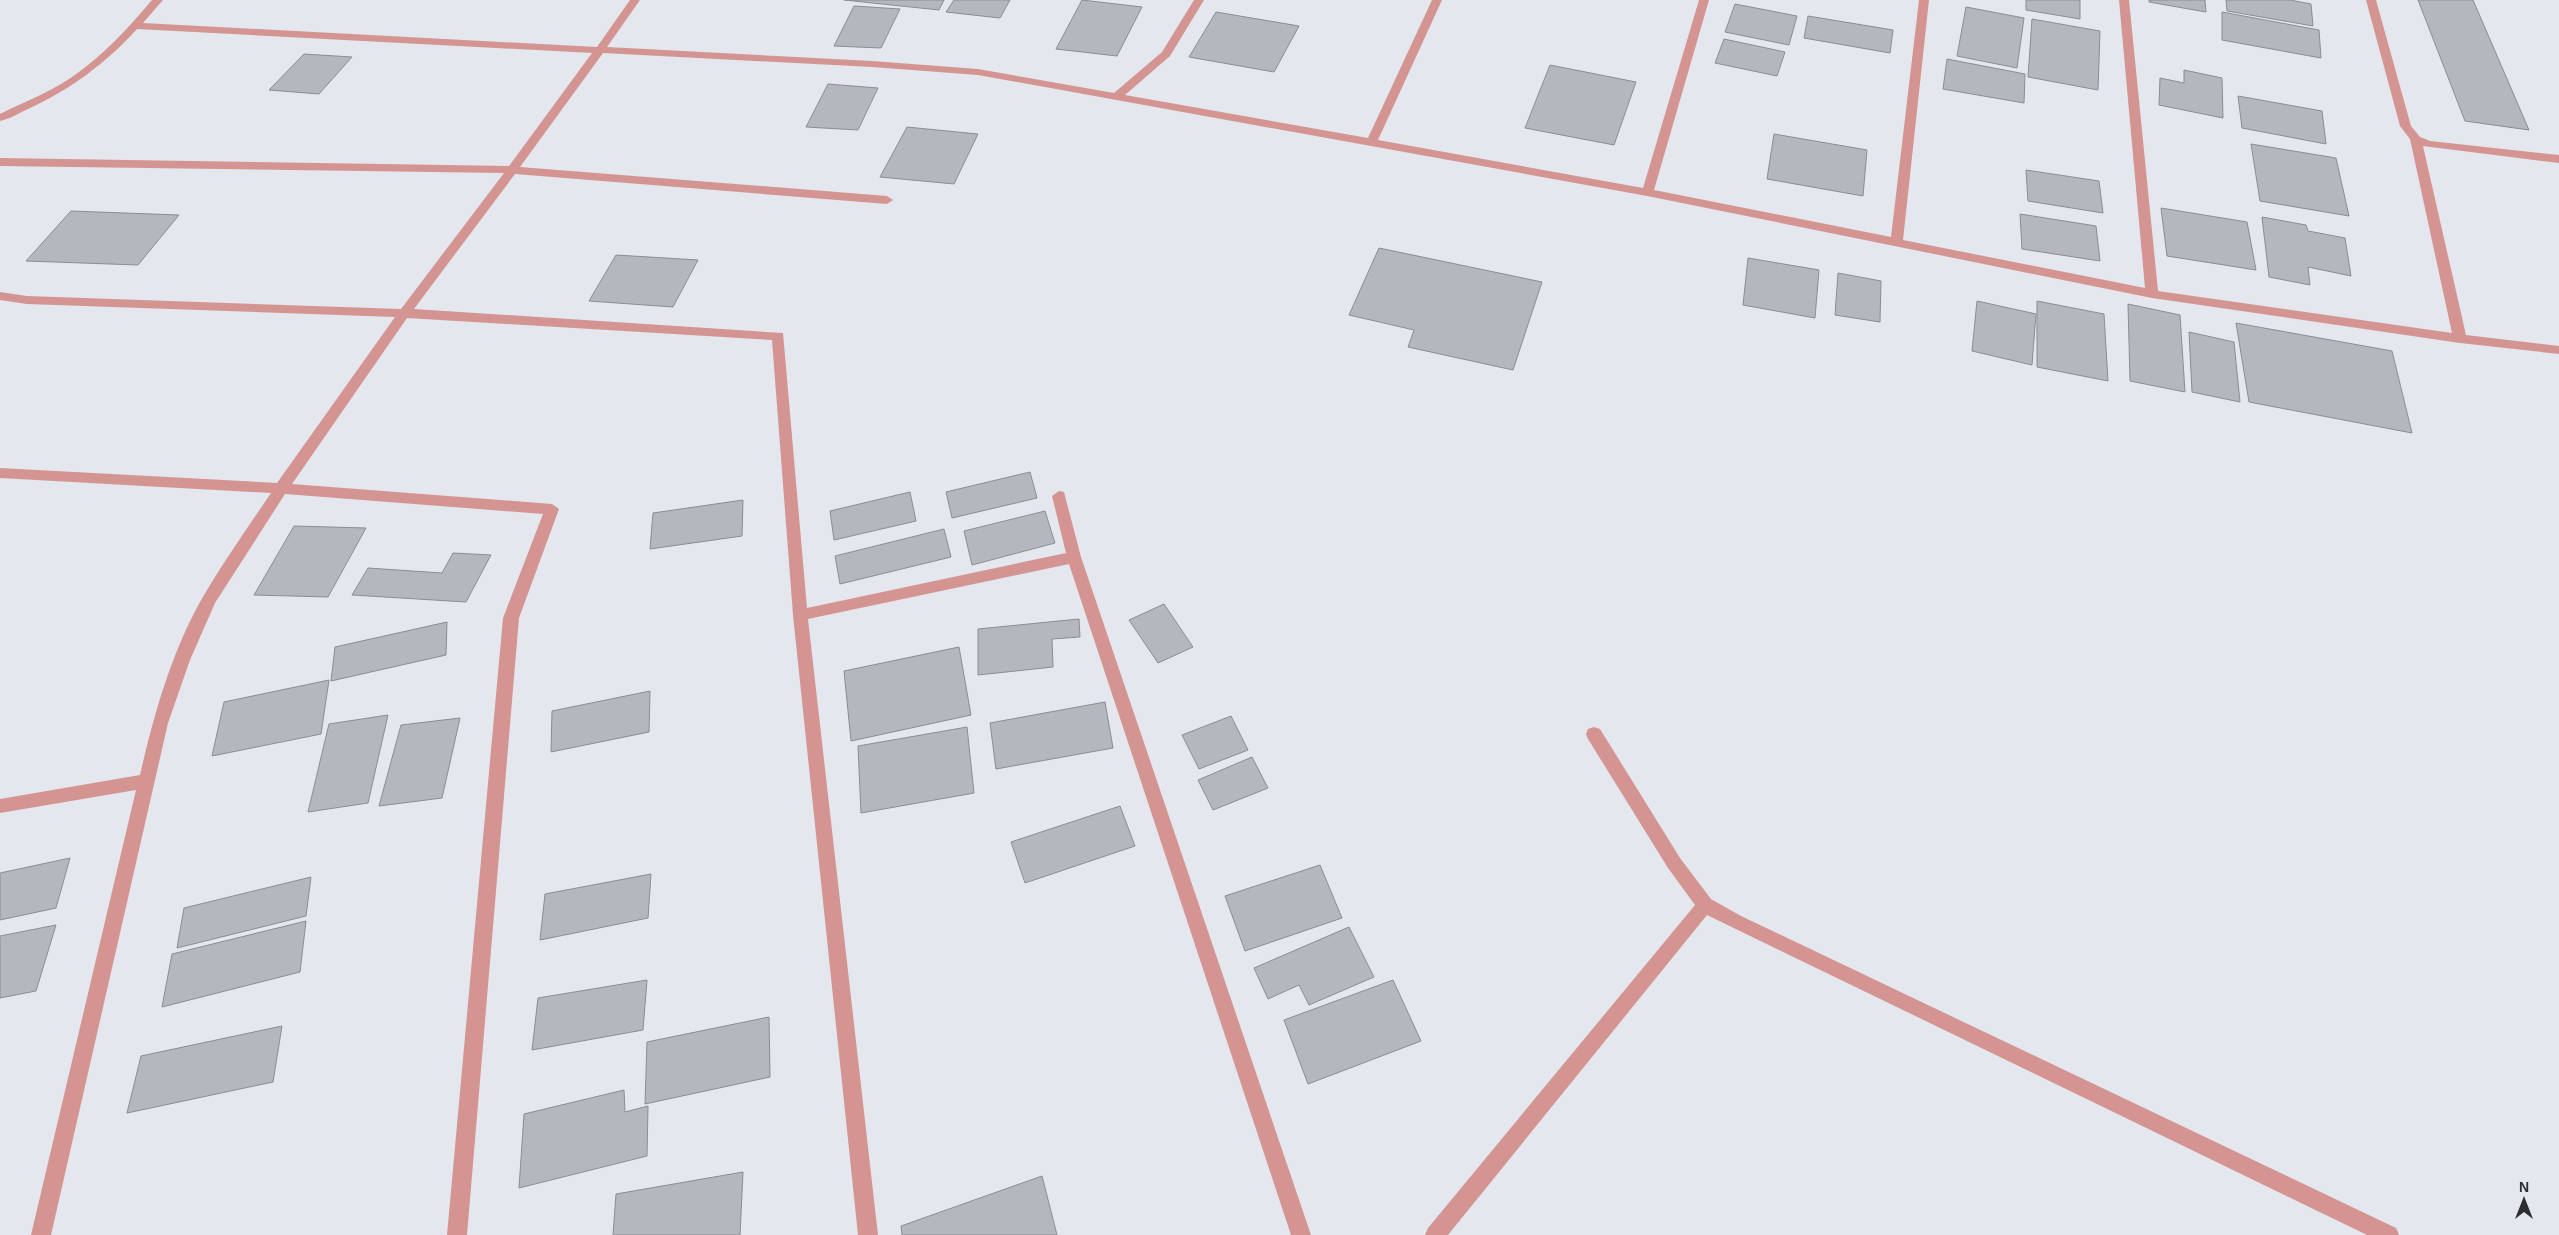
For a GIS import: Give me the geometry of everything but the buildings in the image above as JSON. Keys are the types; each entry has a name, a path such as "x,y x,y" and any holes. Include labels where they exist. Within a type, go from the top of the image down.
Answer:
{"street":[{"path":"0,118 74,81 135,26 158,0"},
{"path":"41,1235 160,723 182,660 209,600 281,488 404,313 512,170 635,0"},
{"path":"1117,96 1166,54 1200,0"},
{"path":"1372,142 1437,0"},
{"path":"1647,192 1704,0"},
{"path":"1897,241 1924,0"},
{"path":"2124,0 2152,294"},
{"path":"2371,0 2406,126 2416,139 2460,339"},
{"path":"135,26 933,67 1013,77 1647,192 2152,294 2460,339 2559,350"},
{"path":"2416,139 2438,146 2559,159"},
{"path":"0,162 512,170 887,200"},
{"path":"0,296 27,300 404,313 778,336 800,615 868,1235"},
{"path":"0,473 281,488 552,509 511,618 458,1235"},
{"path":"1059,496 1074,557 1302,1235"},
{"path":"800,615 1074,557"},
{"path":"1594,734 1674,863 1705,905 1735,922 2389,1235"},
{"path":"0,806 147,781"},
{"path":"1435,1235 1705,905"}]}
